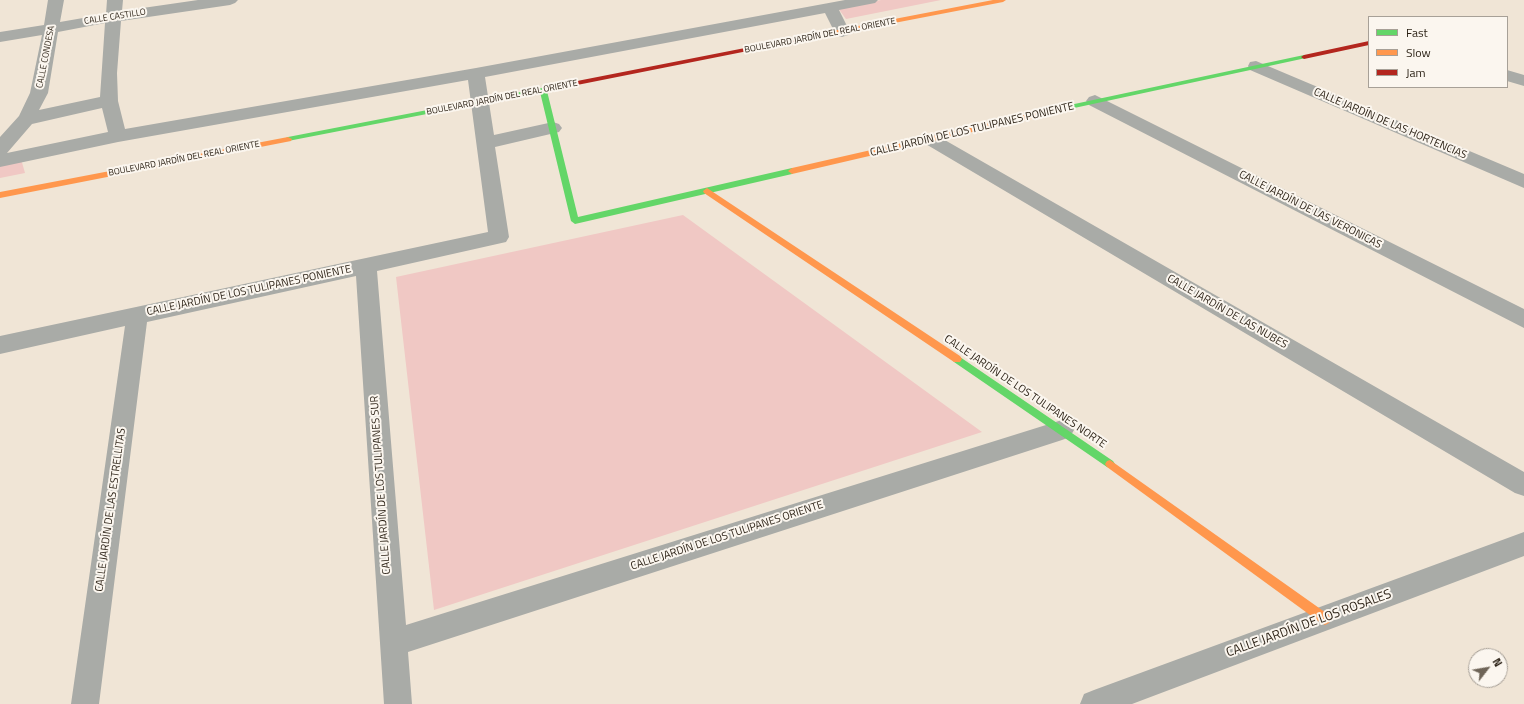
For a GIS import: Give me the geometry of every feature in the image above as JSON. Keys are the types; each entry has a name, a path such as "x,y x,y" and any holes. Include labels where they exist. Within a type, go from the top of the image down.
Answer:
{"street":[{"name":"CALLE CONDESA","path":"0,149 26,119 39,94 56,0"},
{"path":"115,0 115,17 109,73 109,101 118,136"},
{"name":"CALLE CASTILLO","path":"0,38 115,17 230,0"},
{"path":"0,161 118,136 476,73 870,0"},
{"name":"BOULEVARD JARDÍN DEL REAL ORIENTE","path":"0,195 1003,0"},
{"path":"830,8 842,32"},
{"name":"CALLE JARDÍN DE LOS TULIPANES PONIENTE","path":"553,128 575,221 1095,101 1368,43"},
{"name":"CALLE JARDÍN DE LAS HORTENCIAS","path":"1256,66 1524,181"},
{"path":"476,73 486,143 553,128 543,90"},
{"path":"1508,75 1524,81"},
{"path":"26,119 109,101"},
{"name":"CALLE JARDÍN DE LAS VERONICAS","path":"1095,101 1524,319"},
{"name":"CALLE JARDÍN DE LAS NUBES","path":"930,139 1524,485"},
{"name":"CALLE JARDÍN DE LOS TULIPANES PONIENTE","path":"0,345 499,237 486,143"},
{"name":"CALLE JARDÍN DE LOS TULIPANES NORTE","path":"707,191 1062,430 1325,618"},
{"name":"CALLE JARDÍN DE LOS TULIPANES SUR","path":"366,266 398,704"},
{"name":"CALLE JARDÍN DE LAS ESTRELLITAS","path":"85,704 137,316"},
{"name":"CALLE JARDÍN DE LOS TULIPANES ORIENTE","path":"393,643 1062,430"},
{"name":"CALLE JARDÍN DE LOS ROSALES","path":"1094,704 1524,544"}],"shaded area":[{"path":"881,0 941,0 846,19 838,8"},
{"path":"21,159 25,173 0,178 0,164"},
{"path":"683,215 982,432 434,610 396,277"}],"traffic: fast":[{"path":"1051,111 1304,57"},
{"path":"288,139 572,84"},
{"path":"543,90 575,221 792,171"},
{"path":"957,359 1110,464"}],"traffic: slow":[{"path":"806,38 1003,0"},
{"path":"792,171 1051,111"},
{"path":"0,195 288,139"},
{"path":"707,191 957,359"},
{"path":"1110,464 1325,619"}],"traffic: jam":[{"path":"572,84 806,38"},
{"path":"1304,57 1368,43"}]}
